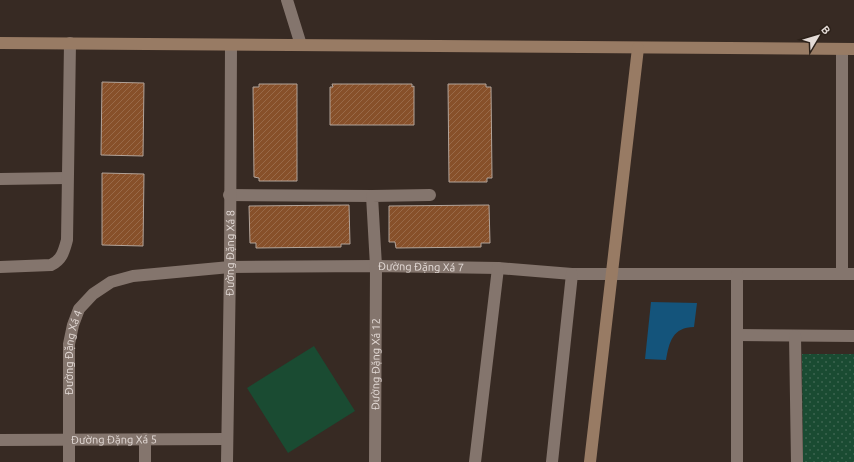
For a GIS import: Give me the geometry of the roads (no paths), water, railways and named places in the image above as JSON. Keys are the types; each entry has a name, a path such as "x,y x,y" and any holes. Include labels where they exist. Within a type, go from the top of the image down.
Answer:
{"street":[{"path":"287,0 301,45"},
{"path":"0,43 854,49"},
{"path":"0,267 51,265 60,260 64,252 67,240 70,43"},
{"name":"Đường Đặng Xá 8","path":"227,462 230,267 230,45"},
{"path":"590,462 638,48"},
{"path":"842,49 848,274"},
{"path":"0,179 67,178"},
{"path":"229,195 430,195"},
{"name":"Đường Đặng Xá 12","path":"372,196 376,266 375,462"},
{"name":"Đường Đặng Xá 7","path":"230,267 376,266 498,268 572,274 848,274"},
{"name":"Đường Đặng Xá 4","path":"69,462 70,338 79,309 93,294 111,282 133,276 230,267"},
{"path":"475,462 498,268"},
{"path":"552,462 572,274"},
{"path":"737,274 737,462"},
{"path":"737,335 854,336"},
{"path":"794,336 797,462"},
{"path":"145,439 145,462"},
{"name":"Đường Đặng Xá 5","path":"0,440 227,439"}],"water":[{"path":"651,302 697,303 694,327 681,330 673,337 666,360 645,359"}]}
